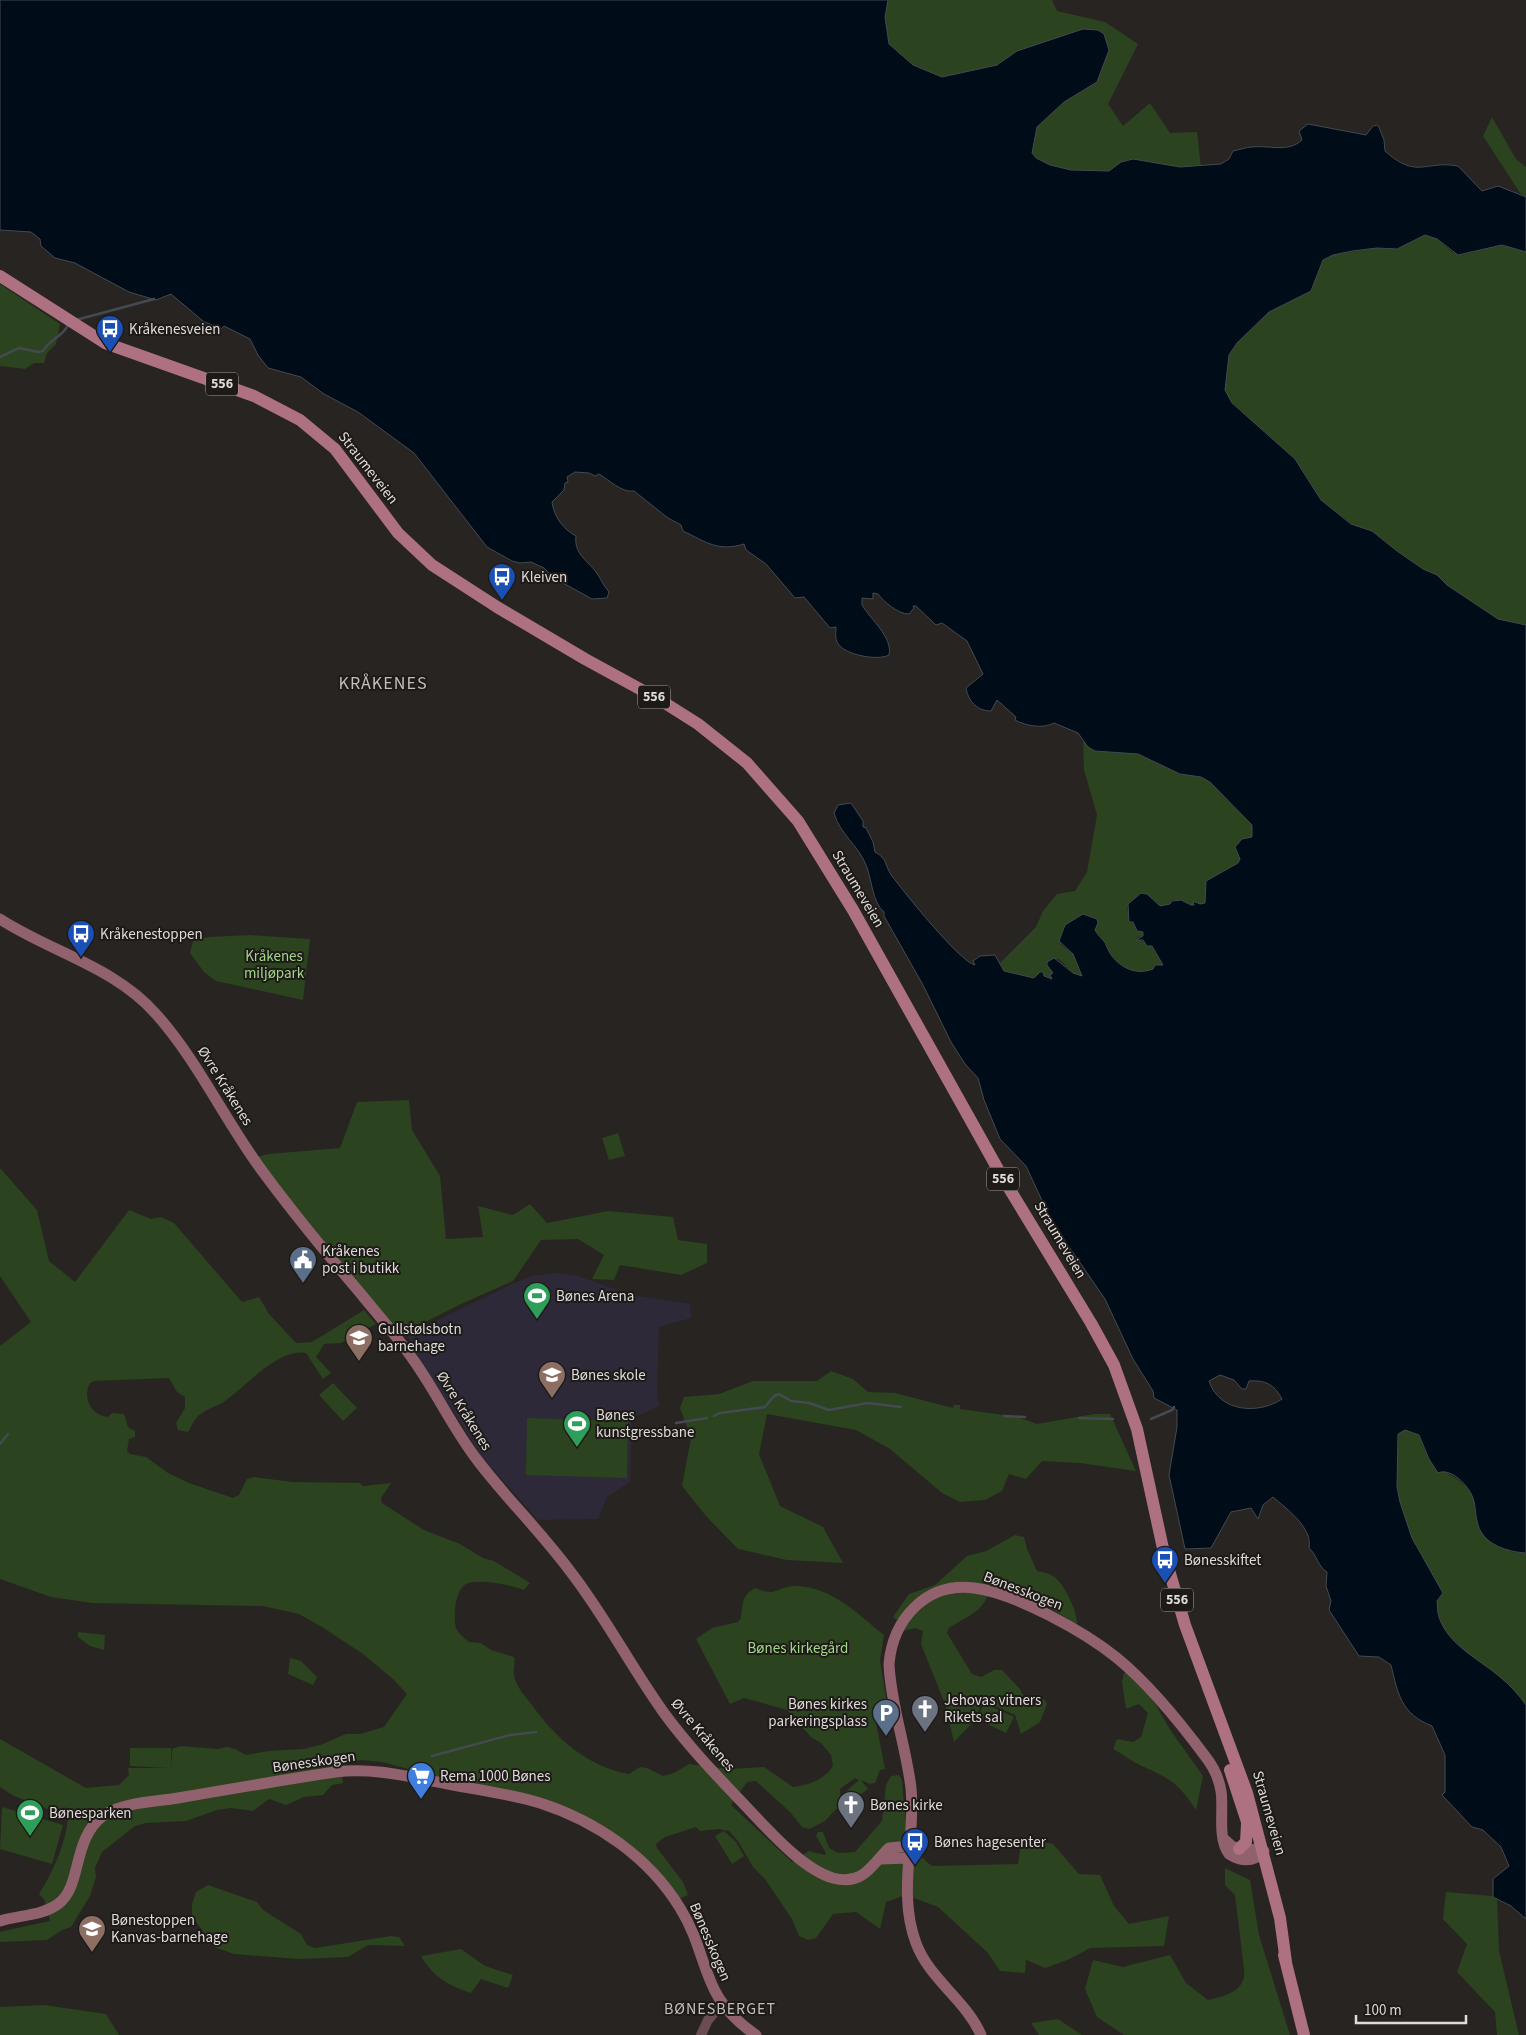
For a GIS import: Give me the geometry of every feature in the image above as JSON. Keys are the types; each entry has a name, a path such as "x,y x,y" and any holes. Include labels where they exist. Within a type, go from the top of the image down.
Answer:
{"main road":[{"name":"Straumeveien","path":"0,276 105,343 254,396 300,420 326,441 344,459 394,528 423,558 462,586 585,659 660,700 698,724 735,752 784,804 808,837 852,910 1004,1180 1114,1365 1136,1429 1166,1560 1203,1677 1208,1706 1247,1824 1259,1853"},
{"name":"Øvre Kråkenes","path":"0,919 22,934 95,968 127,986 156,1014 183,1046 219,1109 254,1160 293,1212 412,1356 467,1447 570,1570 665,1715 720,1780 783,1844 824,1874 841,1879 854,1878 869,1872 881,1859 910,1852"},
{"name":"Bønesskogen","path":"981,2035 972,2019 926,1963 916,1945 908,1906 911,1787 890,1675 892,1644 899,1626 916,1605 939,1592 962,1587 976,1588 998,1594 1058,1620 1094,1641 1132,1672 1171,1714 1213,1769 1221,1791 1224,1839"},
{"name":"Straumeveien","path":"1203,1677 1216,1703 1248,1793 1259,1853 1304,2035"},
{"name":"Bønesskogen","path":"0,1921 44,1910 60,1902 72,1880 84,1838 100,1819 111,1812 146,1803 318,1775 371,1770 539,1803 580,1818 609,1836 646,1866 673,1896 686,1916 711,1985 721,2004 735,2019 756,2035"},
{"path":"1239,1849 1246,1842 1247,1824"},
{"path":"1224,1839 1227,1851 1234,1857 1243,1860 1259,1853"},
{"path":"1224,1839 1233,1848 1259,1853"}],"street":[{"path":"701,2035 708,2020 721,2004"}],"shaded area":[{"path":"0,0 888,0 885,17 889,44 913,65 942,77 997,65 1017,51 1083,29 1098,30 1104,34 1109,50 1097,82 1064,102 1037,127 1032,153 1036,158 1050,165 1071,170 1109,171 1121,162 1133,159 1180,167 1221,164 1229,159 1233,151 1250,147 1278,148 1297,144 1302,140 1299,131 1308,124 1366,135 1373,126 1378,125 1384,140 1385,151 1405,165 1413,167 1458,166 1482,191 1498,186 1526,197 1526,252 1502,245 1458,255 1437,239 1425,235 1397,249 1377,248 1352,251 1333,255 1323,260 1311,291 1269,312 1237,343 1229,355 1225,390 1232,403 1295,459 1321,500 1351,524 1372,531 1397,551 1423,569 1437,575 1447,585 1498,619 1526,625 1526,1553 1504,1549 1486,1538 1478,1525 1474,1501 1468,1488 1454,1475 1443,1472 1438,1473 1429,1459 1419,1435 1405,1430 1398,1434 1397,1487 1412,1538 1443,1593 1437,1601 1438,1615 1443,1627 1449,1636 1465,1651 1504,1680 1526,1705 1526,1919 1511,1906 1493,1897 1493,1879 1509,1866 1501,1847 1483,1830 1472,1827 1442,1795 1445,1792 1445,1755 1432,1726 1414,1715 1402,1702 1391,1665 1379,1657 1359,1656 1329,1610 1331,1601 1326,1586 1327,1572 1309,1548 1307,1533 1298,1520 1273,1497 1263,1505 1258,1519 1251,1508 1231,1512 1211,1548 1185,1549 1169,1475 1177,1427 1177,1410 1154,1398 1153,1391 1133,1359 1105,1299 1052,1222 1026,1166 1000,1139 984,1100 978,1078 965,1064 951,1042 923,985 877,902 863,858 840,827 834,813 838,805 851,803 863,821 863,827 866,828 873,842 875,852 884,860 892,876 932,925 967,961 975,965 973,961 980,956 995,955 1004,971 1034,978 1040,972 1043,972 1044,976 1052,979 1050,975 1053,973 1047,962 1054,958 1073,973 1082,976 1073,954 1059,941 1065,925 1083,914 1097,919 1098,923 1095,930 1113,958 1125,967 1131,970 1146,971 1153,969 1155,965 1163,965 1152,946 1147,946 1143,940 1136,940 1143,936 1143,932 1137,931 1133,922 1129,922 1128,904 1141,893 1147,894 1160,906 1170,904 1172,901 1181,900 1191,905 1194,905 1193,901 1200,904 1205,903 1206,881 1238,863 1240,859 1235,847 1242,839 1252,837 1252,825 1210,782 1201,777 1180,774 1138,754 1095,751 1088,747 1078,733 1054,723 1045,726 1034,726 1015,720 1016,717 997,700 991,711 977,707 971,701 966,688 983,674 967,641 942,623 936,625 916,606 913,606 914,608 909,614 900,612 892,607 878,594 873,593 873,599 862,598 862,605 880,628 888,642 889,655 871,657 849,652 840,646 837,641 836,627 830,628 804,597 795,598 766,564 746,550 744,544 727,547 712,545 699,539 683,531 681,525 668,518 634,491 620,488 599,474 595,476 589,473 575,472 567,477 568,482 565,483 564,490 552,502 560,522 576,536 579,552 596,572 609,592 607,598 592,599 554,578 544,568 531,562 520,563 512,561 487,547 414,453 358,412 324,394 301,377 268,368 258,355 250,339 224,326 221,329 203,321 171,294 156,300 129,292 75,263 55,258 41,246 40,239 31,232 0,230","holes":["1220,1375 1234,1380 1242,1389 1246,1389 1249,1381 1264,1382 1272,1386 1282,1399 1262,1407 1240,1408 1230,1405 1221,1399 1209,1381"]},
{"name":"Bønes skole","path":"556,1273 578,1276 632,1295 690,1304 691,1318 659,1327 657,1392 659,1406 632,1419 630,1482 607,1497 598,1519 538,1520 482,1457 421,1361 407,1335 531,1276"}],"green space":[{"path":"888,0 1052,0 1057,11 1105,22 1138,44 1108,104 1123,126 1150,103 1170,133 1197,132 1201,167 1180,167 1133,159 1109,171 1071,170 1050,165 1036,158 1032,153 1037,127 1064,102 1097,82 1102,70 1098,30 1083,29 1017,51 997,65 942,77 913,65 889,44 885,17"},
{"path":"1492,117 1516,159 1526,167 1526,197 1520,193 1483,136"},
{"path":"1425,235 1437,239 1452,252 1462,255 1502,245 1526,252 1526,625 1498,619 1447,585 1437,575 1423,569 1397,551 1372,531 1352,524 1321,500 1295,459 1228,399 1225,390 1224,377 1229,355 1237,343 1269,312 1311,291 1323,260 1333,255 1377,248 1397,249"},
{"path":"0,284 60,324 56,344 47,353 44,363 34,363 25,369 0,366"},
{"path":"1083,741 1088,747 1138,754 1180,774 1201,777 1210,782 1252,825 1252,837 1238,863 1206,888 1206,903 1200,904 1193,901 1194,905 1191,905 1172,900 1170,904 1160,906 1147,894 1127,906 1129,922 1138,927 1143,934 1143,936 1136,938 1152,946 1163,965 1144,972 1131,971 1125,968 1109,953 1105,944 1098,936 1095,930 1098,923 1060,944 1073,954 1082,976 1073,973 1059,959 1047,962 1054,979 1039,974 1031,977 1022,977 1004,971 1000,963 1036,927 1043,911 1057,894 1075,891 1087,872 1097,815 1084,770"},
{"name":"Kråkenes miljøpark","path":"249,935 310,939 303,1000 216,981 204,972 190,953 193,941 209,937"},
{"path":"409,1100 412,1130 440,1176 446,1239 483,1237 478,1206 513,1215 530,1204 547,1223 608,1211 673,1217 678,1240 707,1244 707,1263 681,1275 620,1265 614,1280 592,1279 604,1255 578,1239 541,1240 513,1281 459,1305 400,1335 388,1336 254,1158 268,1154 340,1148 357,1102"},
{"path":"618,1133 625,1156 609,1160 602,1138"},
{"name":"Bønes kirkegård","path":"0,1168 37,1210 49,1261 75,1282 129,1210 151,1219 161,1217 174,1223 242,1302 259,1297 269,1314 296,1343 312,1342 364,1310 376,1324 341,1343 324,1344 316,1357 331,1373 323,1379 306,1353 295,1353 284,1357 261,1371 231,1397 198,1416 188,1432 178,1430 176,1423 185,1408 185,1397 177,1392 169,1378 94,1381 90,1383 87,1394 93,1409 102,1416 108,1417 112,1413 124,1414 128,1427 135,1431 135,1437 129,1439 127,1451 130,1454 146,1457 168,1473 189,1483 233,1498 239,1495 247,1479 254,1477 292,1482 360,1483 363,1486 391,1483 381,1498 382,1503 424,1530 460,1544 483,1558 494,1561 530,1583 524,1590 487,1582 466,1584 462,1587 457,1598 455,1611 456,1628 469,1642 481,1643 491,1650 514,1657 514,1676 518,1686 541,1717 573,1749 599,1765 629,1774 640,1767 647,1768 663,1776 674,1773 689,1764 729,1769 764,1767 793,1787 805,1785 825,1775 833,1766 831,1755 821,1743 811,1737 787,1710 744,1698 730,1704 696,1639 712,1628 738,1622 741,1618 745,1597 755,1588 773,1592 789,1586 796,1586 821,1591 833,1596 884,1635 880,1661 888,1709 874,1712 885,1769 880,1770 875,1783 870,1784 861,1780 868,1789 850,1803 843,1794 859,1780 855,1778 840,1789 841,1804 825,1821 809,1829 802,1827 790,1812 756,1781 747,1782 731,1805 792,1862 809,1851 825,1855 826,1853 816,1836 818,1832 823,1832 829,1848 838,1853 855,1852 882,1821 886,1785 891,1776 899,1775 902,1780 905,1816 911,1838 923,1858 932,1866 1018,1864 1022,1837 1053,1844 1079,1874 1100,1875 1114,1906 1129,1924 1169,1916 1164,1946 1090,1948 1070,1959 1045,1968 1026,1960 1025,1973 1000,1971 988,1953 938,1907 906,1895 886,1902 880,1929 856,1912 833,1914 816,1938 808,1940 799,1936 792,1919 729,1831 719,1829 700,1831 696,1827 665,1837 656,1844 657,1848 683,1882 688,1895 679,1899 586,1817 382,1762 361,1760 342,1764 343,1783 332,1785 323,1795 304,1797 286,1805 269,1799 253,1811 231,1808 217,1810 186,1821 146,1823 135,1826 102,1852 95,1868 96,1877 90,1896 71,1927 62,1930 47,1940 0,1942 0,1932 50,1921 44,1899 39,1894 58,1857 65,1837 68,1817 14,1796 0,1787 0,1739 86,1788 119,1785 129,1775 128,1768 168,1768 130,1766 130,1748 171,1748 171,1769 172,1749 181,1746 217,1749 227,1747 246,1755 269,1751 303,1749 320,1745 346,1734 360,1734 384,1727 407,1694 394,1680 363,1654 299,1614 263,1606 92,1603 51,1597 0,1579 0,1346 31,1322 0,1276"},
{"path":"831,1371 853,1379 868,1392 895,1393 953,1408 954,1405 960,1405 960,1409 1018,1417 1037,1424 1094,1414 1110,1414 1136,1471 1080,1463 1042,1461 1026,1479 1009,1474 1002,1491 985,1500 960,1502 942,1493 890,1449 856,1430 767,1414 759,1454 780,1506 823,1527 843,1563 787,1560 738,1549 706,1516 682,1486 691,1438 680,1408 684,1397 719,1394 753,1381 817,1381"},
{"path":"333,1383 357,1408 343,1421 319,1395"},
{"name":"Bønes kunstgressbane","path":"527,1418 628,1421 627,1478 526,1475"},
{"path":"1405,1430 1419,1435 1430,1460 1459,1480 1469,1490 1477,1512 1478,1527 1511,1552 1526,1553 1526,1705 1504,1680 1465,1651 1449,1636 1443,1627 1438,1615 1437,1601 1443,1593 1414,1543 1399,1502 1397,1488 1398,1434"},
{"path":"1015,1535 1024,1537 1037,1571 1051,1575 1061,1584 1075,1612 1077,1624 1032,1598 990,1582 986,1599 977,1611 949,1628 947,1633 972,1674 981,1677 994,1670 1002,1670 1020,1689 1027,1702 1032,1705 1044,1699 1047,1704 1040,1722 1021,1734 1015,1715 983,1701 974,1721 954,1742 945,1704 921,1644 923,1631 915,1628 903,1631 904,1625 893,1617 909,1594 935,1585 967,1556 986,1551"},
{"path":"78,1632 105,1635 104,1650 90,1646 78,1637"},
{"path":"290,1658 301,1661 317,1677 313,1685 288,1674"},
{"path":"1124,1673 1127,1673 1146,1691 1169,1728 1203,1776 1196,1810 1189,1799 1170,1780 1113,1749 1117,1739 1133,1742 1141,1737 1148,1713 1139,1704 1126,1709 1122,1682"},
{"path":"984,1703 1014,1717 1006,1733 977,1719"},
{"name":"Bønesparken","path":"2,1807 63,1825 52,1864 0,1849"},
{"path":"724,1831 736,1842 744,1856 732,1864 715,1836"},
{"path":"1225,1868 1250,1880 1259,1935 1290,2035 1124,2035 1097,2017 1085,1989 1093,1960 1123,1967 1170,1955 1186,1983 1208,2000 1234,1991 1242,1983 1244,1969 1235,1895 1225,1885"},
{"path":"208,1885 257,1902 263,1910 301,1934 307,1945 315,1948 391,1936 399,1937 405,1946 368,1945 348,1957 299,1959 234,1954 214,1947 192,1916 192,1904 196,1892"},
{"path":"1446,1892 1493,1896 1497,1899 1499,1951 1519,2035 1497,2035 1495,2012 1457,1972 1467,1944 1443,1919"},
{"path":"461,1949 485,1966 513,1975 508,1988 481,1979 471,1993 442,1980 431,1970 421,1956"},
{"path":"44,2005 106,2014 119,2035 0,2035 0,2007"},
{"path":"1058,2019 1082,2035 1039,2035 1031,2023"}],"waterway":[{"path":"76,320 154,299"},
{"path":"0,357 19,348 38,352 43,351 68,325"},
{"path":"714,1416 720,1413 765,1407 774,1396 779,1394 791,1401 809,1403 829,1410 868,1403 901,1407"},
{"path":"1151,1419 1172,1410 1174,1407"},
{"path":"1004,1416 1025,1417"},
{"path":"676,1423 707,1418"},
{"path":"1079,1418 1113,1419"},
{"path":"0,1444 8,1434"},
{"path":"432,1756 510,1735 536,1732"}],"place":[{"name":"Kråkenesveien","path":"110,353"},
{"name":"Kleiven","path":"502,601"},
{"name":"Kråkenestoppen","path":"81,958"},
{"name":"Kråkenes post i butikk","path":"303,1284"},
{"name":"Bønes Arena","path":"537,1320"},
{"name":"Gullstølsbotn barnehage","path":"359,1362"},
{"name":"Bønes skole","path":"552,1399"},
{"name":"Bønes kunstgressbane","path":"577,1448"},
{"name":"Bønesskiftet","path":"1165,1584"},
{"name":"Jehovas vitners Rikets sal","path":"925,1733"},
{"name":"Bønes kirkes parkeringsplass","path":"886,1737"},
{"name":"Rema 1000 Bønes","path":"421,1800"},
{"name":"Bønes kirke","path":"851,1829"},
{"name":"Bønesparken","path":"30,1837"},
{"name":"Bønes hagesenter","path":"915,1866"},
{"name":"Bønestoppen Kanvas-barnehage","path":"92,1953"}],"district":[{"name":"KRÅKENES","path":"383,683"},
{"name":"BØNESBERGET","path":"720,2009"}]}
